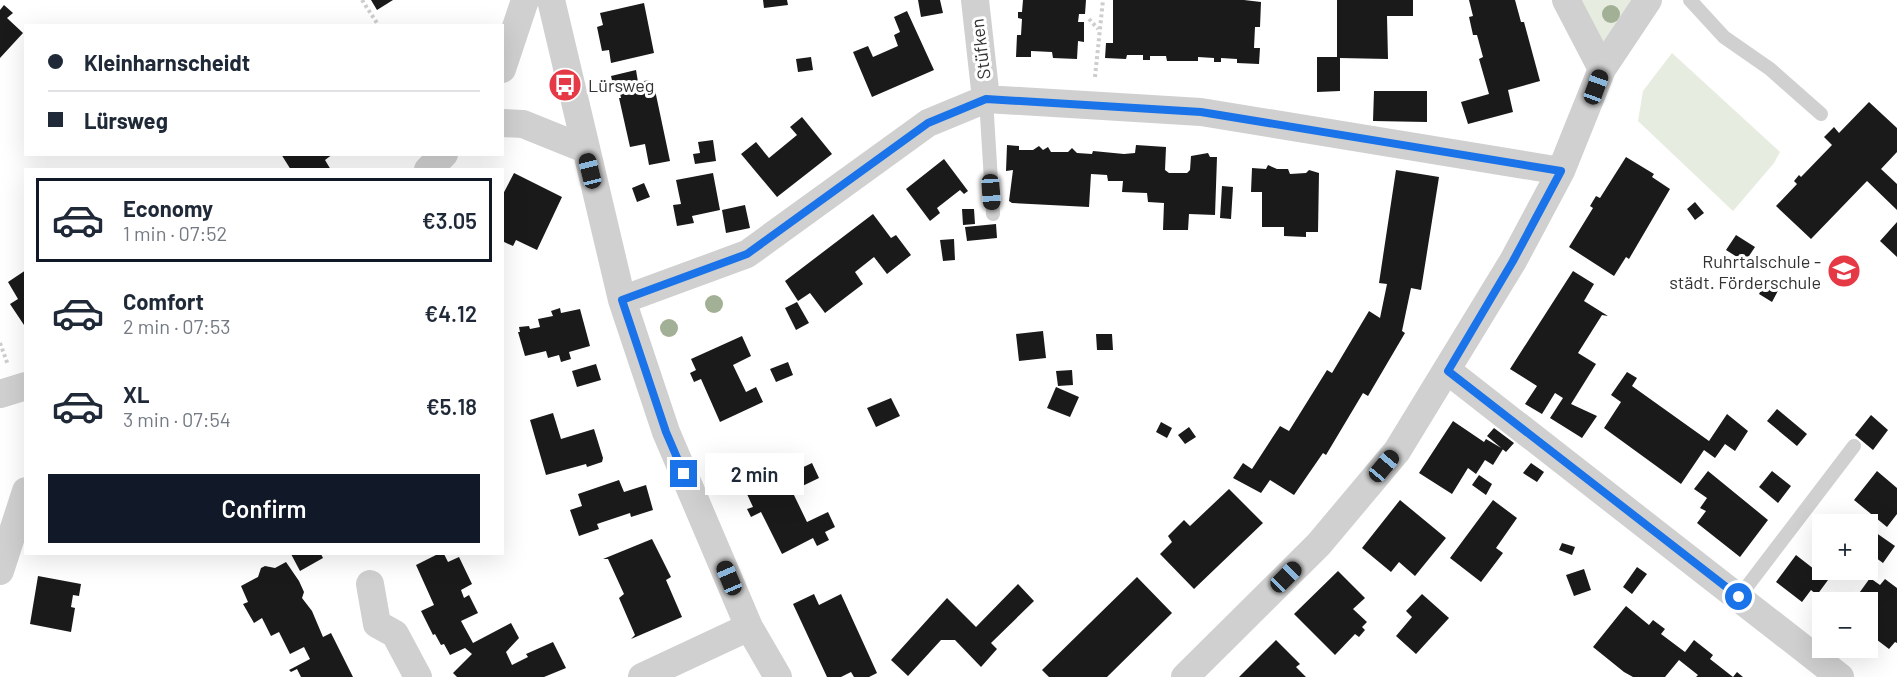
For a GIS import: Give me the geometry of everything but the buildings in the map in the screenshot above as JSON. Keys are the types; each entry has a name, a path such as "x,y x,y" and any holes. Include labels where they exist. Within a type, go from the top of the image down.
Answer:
{"street":[{"path":"504,63 525,0"},
{"path":"551,0 622,300 666,432 749,627 778,677"},
{"name":"Stüfken","path":"975,0 986,99"},
{"path":"1566,0 1602,69"},
{"path":"1185,677 1319,544 1397,451 1448,371 1513,261 1561,171 1602,69 1648,0"},
{"path":"622,300 747,254 928,123 986,99 1201,112 1561,171"},
{"path":"504,123 523,124 585,149"},
{"path":"430,168 442,156"},
{"path":"1448,371 1840,677"},
{"path":"0,394 24,387"},
{"path":"0,571 24,497"},
{"path":"370,585 377,624 395,634 418,677"},
{"path":"642,677 749,627"}],"lane":[{"path":"1690,0 1724,37 1770,69 1821,114"},
{"path":"986,99 993,214"},
{"path":"1739,597 1854,446"}],"path":[{"path":"362,0 378,24"},
{"path":"1093,105 1098,29 1101,28 1103,0"},
{"path":"1089,19 1098,29"}],"shaded area":[{"path":"1569,0 1646,0 1603,62"},
{"path":"1672,53 1780,152 1774,163 1733,211 1638,121 1643,91"}],"place":[{"name":"Lürsweg","path":"565,85"},
{"name":"Ruhrtalschule - städt. Förderschule","path":"1844,271"}],"route":[{"path":"684,474 666,432 622,300 747,254 928,123 986,99 1201,112 1427,147 1561,171 1513,261 1448,371 1739,597"}]}
